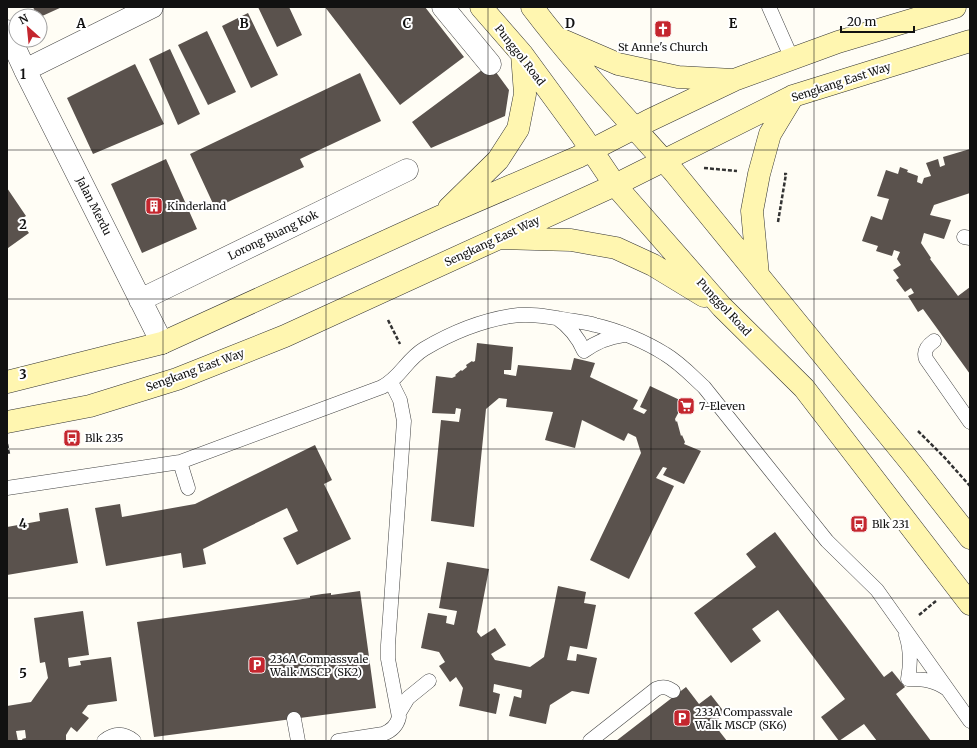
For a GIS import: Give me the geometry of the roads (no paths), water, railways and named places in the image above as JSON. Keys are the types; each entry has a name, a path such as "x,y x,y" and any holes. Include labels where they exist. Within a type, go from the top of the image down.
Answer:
{"main road":[{"name":"Punggol Road","path":"481,7 522,54 615,185 722,307 804,388 970,604"},
{"path":"532,7 554,36 622,112 758,274 970,538"},
{"path":"7,382 162,343 439,217 591,150 734,80 838,42 955,7"},
{"path":"554,36 618,64 678,77 734,80"},
{"name":"Sengkang East Way","path":"7,422 90,406 177,379 285,336 615,185 793,96 970,41"},
{"path":"439,217 498,160 518,129 525,94 522,54"},
{"path":"758,274 752,211 759,174 770,134 793,96"},
{"path":"497,238 571,240 616,248 653,264 722,307"}],"street":[{"path":"25,70 152,7"},
{"path":"443,7 490,64"},
{"name":"Jalan Merdu","path":"7,30 25,70 162,343"},
{"name":"Lorong Buang Kok","path":"140,300 407,170"}],"lane":[{"path":"769,7 792,59"},
{"path":"7,488 180,462 359,397 392,382 412,358 423,350 463,329 487,321 512,316 543,316 596,325 625,335 665,354 704,387 828,540 878,590 970,721"},
{"path":"557,318 573,331 580,340 584,351 602,341 625,335"},
{"path":"934,341 927,346 924,354 926,359 970,422"},
{"path":"338,741 383,734 389,731 398,722 399,713 388,659 388,645 404,421 400,400 392,382"},
{"path":"180,462 188,488"},
{"path":"904,626 910,648 911,665 908,679 931,681 948,689"},
{"path":"399,713 408,698 429,682"},
{"path":"590,741 656,689 667,687 673,691"},
{"path":"294,720 298,741"},
{"path":"608,726 624,728"},
{"path":"104,741 115,735 122,735 129,737 134,741"}],"place":[{"name":"St Anne's Church","path":"663,29"},
{"name":"Kinderland","path":"154,206"},
{"name":"7-Eleven","path":"686,406"},
{"name":"Blk 235","path":"72,438"},
{"name":"Blk 231","path":"859,524"},
{"name":"236A Compassvale Walk MSCP (SK2)","path":"257,665"},
{"name":"233A Compassvale Walk MSCP (SK6)","path":"682,718"}]}
